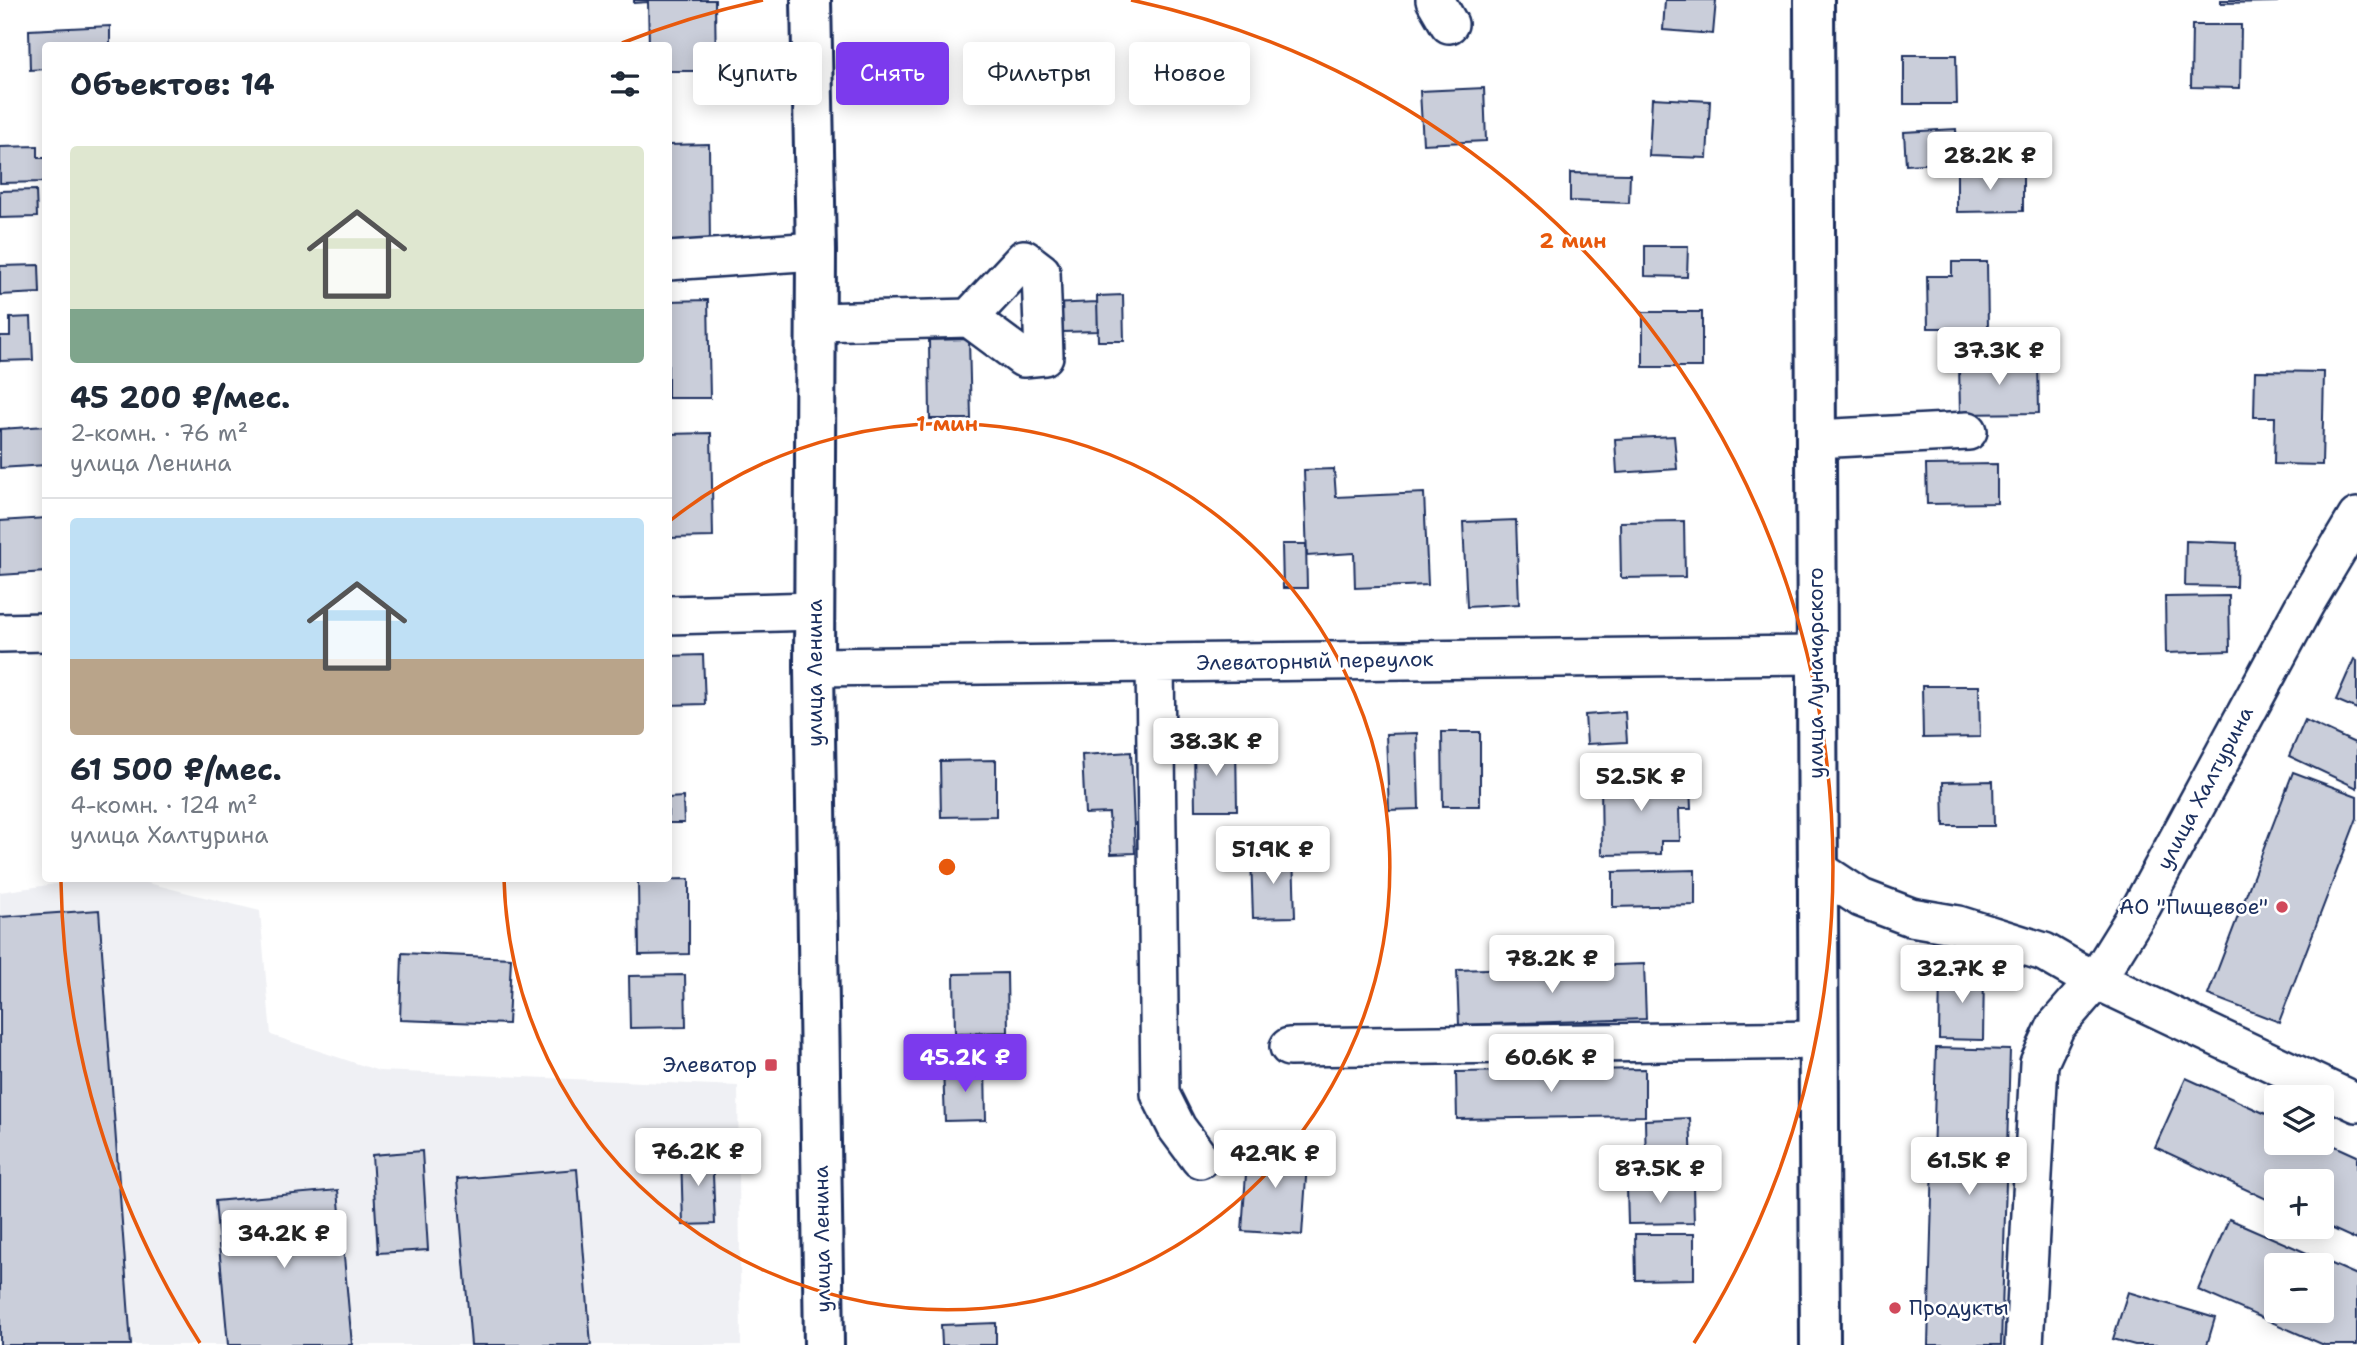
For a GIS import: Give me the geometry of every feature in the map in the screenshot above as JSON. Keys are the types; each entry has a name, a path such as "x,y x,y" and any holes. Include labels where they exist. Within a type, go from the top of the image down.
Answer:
{"main road":[{"name":"улица Ленина","path":"811,0 816,251 814,667 824,1345"},
{"name":"улица Луначарского","path":"1814,0 1820,1345"}],"street":[{"path":"672,261 816,251"},
{"path":"816,322 969,318"},
{"path":"1816,439 1968,431"},
{"name":"улица Халтурина","path":"2024,1345 2039,1063 2056,1026 2096,980 2142,906 2305,604 2357,517"},
{"path":"672,615 814,611"},
{"path":"0,633 42,632"},
{"name":"Элеваторный переулок","path":"814,667 1816,655"},
{"path":"1155,663 1160,1094 1177,1128 1200,1159"},
{"path":"1817,869 1861,898 1911,917 1958,925 2044,952 2096,980 2357,1104"},
{"path":"1289,1047 1818,1040"}],"shaded area":[{"path":"70,882 144,882 260,911 271,1035 379,1071 738,1086 741,1345 0,1345 0,892"}],"building":[{"path":"634,0 715,0 716,42 693,42 693,71 672,71 672,42 649,42 648,2 634,3"},
{"path":"1665,0 1716,0 1713,34 1663,30"},
{"path":"2221,0 2277,0 2277,2 2221,3"},
{"path":"2192,25 2241,25 2240,88 2191,87"},
{"path":"110,26 110,42 42,42 42,69 30,70 29,30"},
{"path":"1904,55 1956,55 1957,104 1904,104"},
{"path":"1484,88 1486,141 1423,144 1420,91"},
{"path":"1652,98 1710,101 1707,158 1649,156"},
{"path":"1956,129 1958,162 1906,165 1904,132"},
{"path":"709,144 710,248 672,249 672,145"},
{"path":"38,146 38,158 42,158 42,182 0,183 0,147"},
{"path":"2023,171 2023,211 1957,212 1957,172"},
{"path":"1570,173 1630,174 1629,203 1570,201"},
{"path":"36,190 37,217 0,218 0,191"},
{"path":"1645,246 1688,246 1687,277 1645,276"},
{"path":"1952,262 1987,262 1988,328 1928,328 1927,276 1952,276"},
{"path":"39,265 40,293 0,295 0,266"},
{"path":"1123,295 1124,341 1098,341 1097,296"},
{"path":"708,300 710,398 672,398 672,301"},
{"path":"1097,302 1098,331 1026,333 1025,305"},
{"path":"1643,312 1702,312 1702,367 1643,367"},
{"path":"31,317 33,360 0,361 0,336 10,336 10,318"},
{"path":"969,339 971,419 930,419 929,340"},
{"path":"2038,360 2039,413 1960,414 1959,361"},
{"path":"2255,371 2324,372 2322,465 2274,464 2275,417 2254,417"},
{"path":"42,426 42,465 0,468 0,429"},
{"path":"711,433 713,537 672,538 672,434"},
{"path":"1674,436 1677,469 1617,473 1615,439"},
{"path":"1997,464 1997,503 1927,504 1926,465"},
{"path":"1334,469 1336,497 1424,493 1428,585 1355,588 1354,553 1307,556 1304,470"},
{"path":"42,518 42,572 0,575 0,521"},
{"path":"1516,520 1519,604 1467,607 1463,522"},
{"path":"1684,521 1685,577 1621,578 1620,522"},
{"path":"2186,541 2237,543 2236,587 2185,586"},
{"path":"1282,544 1306,544 1307,588 1283,588"},
{"path":"2229,596 2230,651 2166,653 2165,597"},
{"path":"703,655 705,704 672,705 672,656"},
{"path":"2354,659 2357,661 2357,709 2336,700"},
{"path":"1922,686 1979,686 1980,737 1923,738"},
{"path":"1625,712 1627,742 1587,744 1585,715"},
{"path":"2305,720 2357,744 2357,788 2289,756"},
{"path":"1442,732 1480,732 1480,806 1443,806"},
{"path":"1417,733 1419,809 1389,810 1386,734"},
{"path":"1236,745 1237,810 1195,810 1194,746"},
{"path":"1131,752 1135,853 1111,854 1109,813 1085,814 1082,755"},
{"path":"996,760 996,816 941,817 940,761"},
{"path":"1662,771 1661,785 1690,785 1691,809 1679,809 1680,841 1661,841 1661,854 1602,855 1601,782 1612,782 1612,772"},
{"name":"АО \"Пищевое\"","path":"2293,772 2357,796 2357,818 2279,1022 2208,995"},
{"path":"1993,781 1994,826 1944,826 1943,782"},
{"path":"683,797 684,823 672,823 672,798"},
{"path":"1293,854 1295,917 1253,918 1251,856"},
{"path":"1695,870 1695,905 1613,907 1613,872"},
{"path":"672,879 689,879 689,954 639,955 638,882 672,882"},
{"path":"99,910 131,1345 0,1345 0,917"},
{"path":"402,953 511,958 508,1024 400,1020"},
{"path":"1644,964 1646,1019 1459,1025 1457,970"},
{"path":"1940,970 1984,971 1983,1040 1939,1039"},
{"path":"1007,973 1008,1032 955,1033 954,974"},
{"path":"685,975 686,1027 630,1028 629,976"},
{"path":"1936,1048 2010,1050 2001,1345 1928,1345"},
{"path":"985,1067 986,1120 945,1121 943,1068"},
{"path":"1645,1069 1645,1116 1457,1119 1456,1072"},
{"path":"2186,1078 2264,1113 2264,1155 2334,1155 2334,1145 2357,1156 2357,1240 2334,1229 2334,1169 2264,1169 2264,1198 2155,1147"},
{"path":"1690,1118 1692,1164 1646,1166 1645,1120"},
{"path":"1248,1145 1308,1149 1302,1235 1242,1231"},
{"path":"712,1150 715,1224 683,1225 681,1152"},
{"path":"422,1151 428,1250 378,1253 372,1155"},
{"path":"577,1169 591,1345 471,1345 457,1179"},
{"path":"1693,1186 1694,1223 1628,1224 1627,1187"},
{"path":"338,1190 352,1345 228,1345 215,1201"},
{"path":"2229,1219 2264,1234 2264,1239 2275,1239 2307,1253 2264,1253 2264,1319 2198,1290"},
{"path":"1635,1234 1694,1234 1694,1279 1636,1280"},
{"path":"2334,1265 2357,1275 2357,1345 2324,1345 2274,1323 2334,1323"},
{"path":"2128,1292 2215,1318 2207,1345 2135,1345 2113,1339"},
{"path":"996,1323 996,1345 942,1345 941,1325"}],"place":[{"name":"АО \"Пищевое\"","path":"2282,907"},
{"name":"Элеватор","path":"771,1065"},
{"name":"Продукты","path":"1895,1308"}]}
